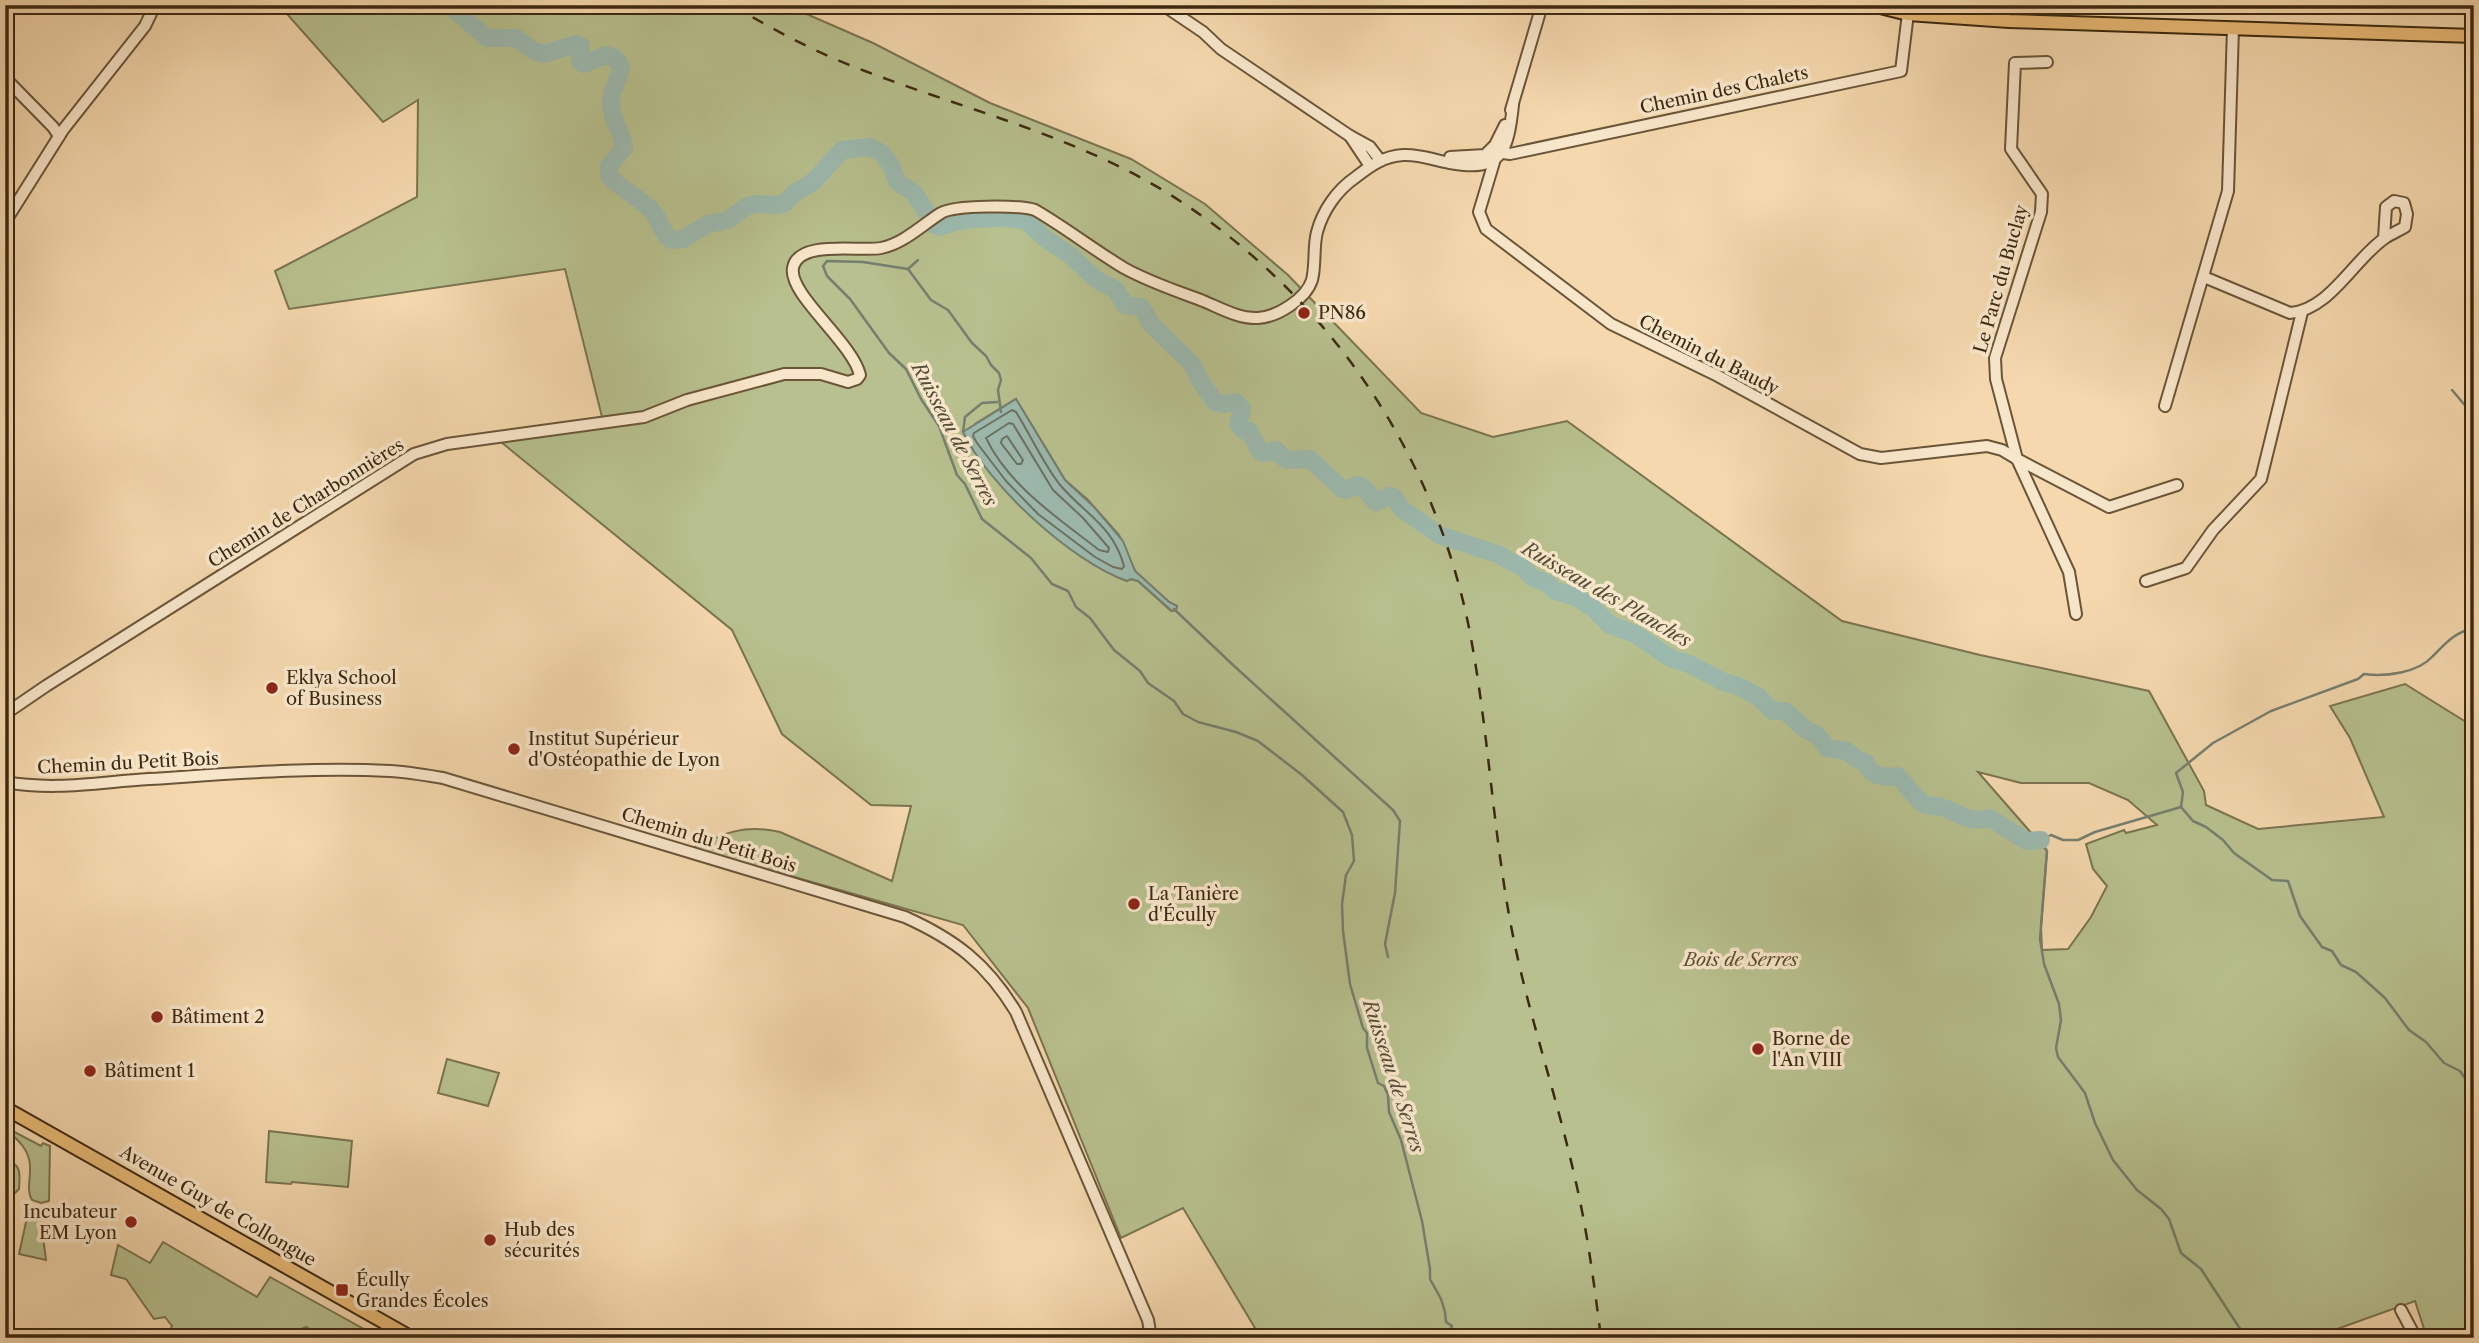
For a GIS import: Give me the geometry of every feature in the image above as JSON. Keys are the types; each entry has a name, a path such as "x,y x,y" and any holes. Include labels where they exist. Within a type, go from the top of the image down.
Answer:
{"main road":[{"path":"1872,5 2010,21 2474,36"},
{"name":"Avenue Guy de Collongue","path":"5,1108 412,1338"}],"street":[{"path":"5,222 59,136 145,26 155,5"},
{"path":"1163,5 1203,32 1221,49 1370,147 1375,163"},
{"name":"Chemin du Baudy","path":"1542,5 1513,105 1498,139 1479,212 1486,229 1611,324 1718,376 1860,454 1881,458 1987,446 2002,450 2109,507 2177,485"},
{"name":"Chemin des Chalets","path":"1375,163 1400,155 1432,158 1510,154 1901,71 1909,9"},
{"path":"2165,406 2228,191 2233,28"},
{"name":"Le Parc du Buclay","path":"2017,459 1996,379 1995,358 2040,212 2042,194 2011,149 2015,63 2047,62"},
{"path":"5,78 59,136"},
{"name":"Chemin de Charbonnières","path":"5,715 46,686 414,454 447,444 644,417 687,400 784,373 821,374 848,382 857,379 860,375 854,359 813,308 794,279 792,269 796,261 804,255 823,250 890,246 940,214 953,209 1020,207 1035,210 1134,273 1237,315 1268,317 1284,309 1307,289 1312,278 1317,232 1336,194 1375,163"},
{"path":"2204,277 2290,313 2302,312 2316,304 2384,238"},
{"path":"2146,581 2186,568 2213,530 2261,479 2302,312"},
{"path":"2017,459 2069,572 2076,614"},
{"name":"Chemin du Petit Bois","path":"5,782 56,787 297,771 393,771 443,778 905,917 927,927 955,943 986,970 1016,1012 1147,1320 1150,1338"},
{"path":"2401,1310 2417,1338"}],"green space":[{"name":"Bois de Serres","path":"279,5 786,5 873,43 990,103 1131,159 1205,204 1288,275 1421,413 1493,437 1567,421 1842,621 1980,655 2149,691 2204,791 2206,805 2258,829 2384,817 2350,738 2330,706 2405,684 2474,727 2474,1338 2427,1338 2415,1301 2312,1338 1261,1338 1183,1208 1121,1238 1028,1008 963,925 692,848 734,831 756,829 780,832 892,881 911,806 871,805 782,734 732,630 501,442 602,417 565,269 289,309 275,271 417,197 418,100 383,122","holes":["1016,399 1065,480 1088,500 1119,535 1135,571 1177,606 1176,610 1171,611 1138,581 1127,581 1113,575 1075,551 1044,527 991,473 968,441 975,424","1978,772 2021,783 2089,783 2128,800 2157,825 2126,833 2124,830 2086,844 2093,869 2107,886 2091,917 2068,949 2042,950 2041,927 2047,851"]},
{"path":"447,1059 499,1073 488,1106 438,1093"},
{"path":"5,1127 41,1146 43,1143 50,1146 49,1201 41,1203 32,1200 27,1154"},
{"path":"269,1131 352,1141 348,1187 266,1182"},
{"path":"5,1160 15,1164 19,1170 19,1189 12,1196 5,1196"},
{"path":"28,1213 40,1214 46,1260 19,1254"},
{"path":"163,1242 257,1297 270,1277 380,1338 324,1338 306,1327 290,1334 288,1338 167,1338 172,1326 165,1317 154,1319 126,1279 111,1275 118,1245 150,1263"}],"water":[{"path":"1016,399 1065,480 1094,507 1123,541 1135,571 1177,606 1176,610 1172,611 1138,581 1127,581 1082,557 1034,519 991,475 963,432"}],"waterway":[{"name":"Ruisseau des Planches","path":"449,5 487,38 517,38 532,50 544,54 576,44 581,46 580,62 584,64 606,55 615,58 621,67 611,105 624,148 609,166 609,176 653,212 671,240 683,239 708,224 728,220 747,206 785,203 793,194 814,181 842,150 870,147 882,153 892,167 897,182 914,193 935,225 940,227 960,221 982,219 1025,220 1097,280 1116,290 1125,305 1141,307 1152,325 1192,364 1215,402 1236,402 1242,409 1238,424 1243,430 1249,431 1260,452 1276,450 1286,460 1310,459 1342,489 1358,485 1376,502 1389,496 1394,497 1402,509 1439,535 1500,555 1520,565 1533,578 1547,583 1555,591 1576,597 1594,609 1610,625 1635,634 1672,659 1687,663 1759,697 1772,711 1785,711 1806,730 1817,735 1827,748 1847,751 1866,763 1871,771 1878,775 1898,776 1926,805 1945,808 1974,820 1990,818 2026,841 2041,840"},
{"name":"Ruisseau de Serres","path":"930,231 935,225"},
{"name":"Ruisseau de Serres","path":"918,260 908,269 863,262 827,261 823,266 827,276 850,299 889,353 906,369 939,426 957,475 965,484 982,519 1031,558 1052,584 1068,591 1076,607 1090,618 1114,650 1140,671 1148,683 1174,701 1183,714 1198,722 1258,741 1302,775 1343,812 1352,835 1354,861 1346,875 1342,904 1350,984 1363,1028 1367,1033 1367,1048 1378,1083 1384,1086 1388,1095 1389,1112 1401,1140 1422,1221 1430,1279 1441,1299 1446,1322 1452,1326 1447,1338"},
{"path":"908,269 931,300 948,310 972,343 999,373 1001,412"},
{"path":"2452,390 2474,416"},
{"path":"963,432 965,417 982,403 997,402"},
{"path":"1174,609 1393,810 1400,821 1395,893 1385,944 1388,957"},
{"path":"2181,807 2183,792 2176,773 2213,743 2271,711 2358,679 2364,674 2382,675 2410,670 2427,662 2456,635 2474,628"},
{"path":"2181,807 2095,832 2078,840 2063,840 2051,835 2041,840 2047,851 2040,939 2044,964 2059,1004 2061,1020 2056,1048 2058,1057 2085,1093 2095,1123 2113,1160 2137,1190 2169,1219 2181,1253 2201,1269 2246,1338"},
{"name":"Ruisseau des Planches","path":"2181,807 2193,821 2206,827 2234,853 2272,880 2288,881 2300,916 2322,947 2332,951 2341,965 2356,972 2385,998 2409,1030 2426,1042 2444,1063 2460,1071 2474,1091"}],"railway":[{"path":"732,5 831,57 1066,143 1143,179 1180,201 1234,241 1284,285 1329,335 1369,388 1403,445 1432,505 1454,568 1470,633 1513,936 1579,1194 1601,1338"}],"place":[{"name":"PN86","path":"1304,313"},
{"name":"Eklya School of Business","path":"272,688"},
{"name":"Institut Supérieur d'Ostéopathie de Lyon","path":"514,749"},
{"name":"La Tanière d'Écully","path":"1134,904"},
{"name":"Bâtiment 2","path":"157,1017"},
{"name":"Borne de l'An VIII","path":"1758,1049"},
{"name":"Bâtiment 1","path":"90,1071"},
{"name":"Incubateur EM Lyon","path":"131,1222"},
{"name":"Hub des sécurités","path":"490,1240"},
{"name":"Écully Grandes Écoles","path":"342,1290"}]}
